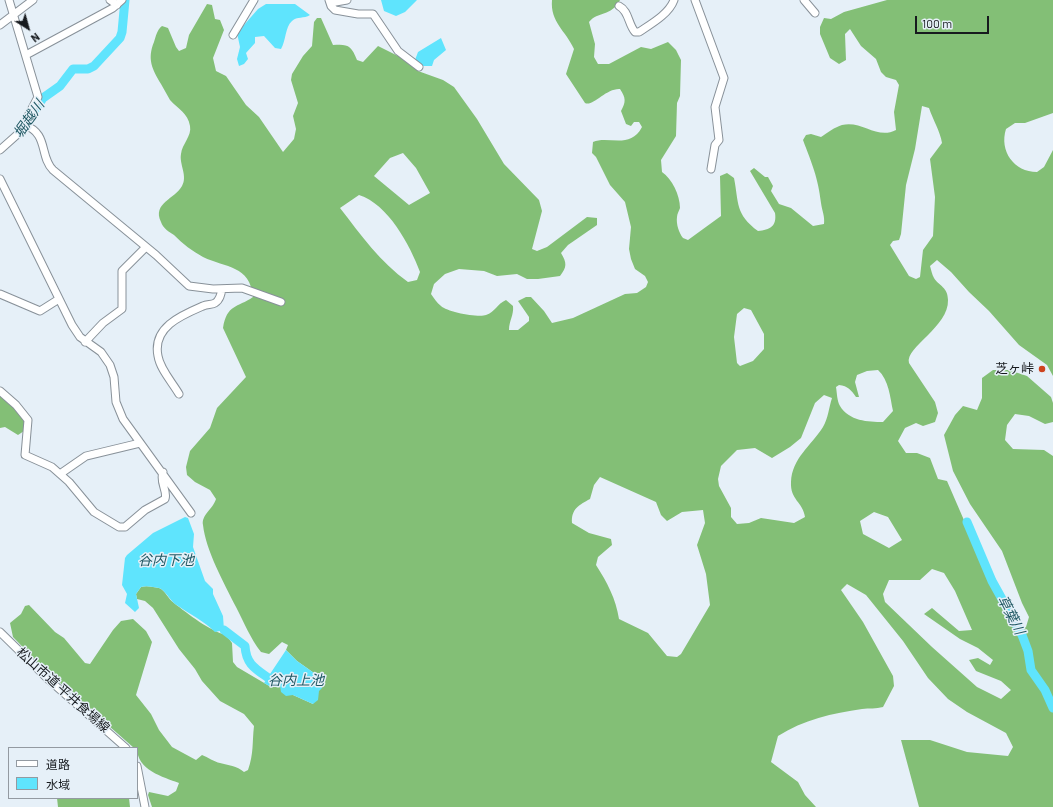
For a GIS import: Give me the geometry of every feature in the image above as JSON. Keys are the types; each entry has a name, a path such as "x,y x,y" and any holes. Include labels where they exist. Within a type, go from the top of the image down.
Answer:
{"street":[{"path":"0,150 26,126 38,95 9,0"},
{"path":"0,25 33,0"},
{"path":"110,0 119,2"},
{"path":"233,35 254,0"},
{"path":"347,0 330,1 332,8 335,10 358,14 373,14 380,25 387,31 398,51 419,68"},
{"path":"619,6 626,11 630,26 635,32 639,32 666,12 672,6 674,0"},
{"path":"695,0 724,78 716,101 719,140 715,145 712,169"},
{"path":"804,0 815,13"},
{"path":"26,55 119,2"},
{"path":"26,126 36,131 48,164 53,170 146,247 189,286 195,288 242,288 281,302"},
{"path":"0,179 72,325 85,342 101,352 110,365 114,377 116,402 120,412 140,443 163,472 191,513"},
{"path":"85,342 103,323 122,310 122,271 146,247"},
{"path":"179,394 160,361 157,351 158,339 166,327 178,318 204,306 215,303 221,296 222,289"},
{"path":"0,294 40,311 60,299"},
{"path":"0,391 16,405 28,420 25,455 48,464 82,496 94,512 122,528 145,510 165,499 166,497 161,480 163,472"},
{"path":"60,474 86,456 140,443"},
{"name":"松山市道 平井食場線","path":"0,632 49,680 125,747"},
{"path":"138,771 145,807"}],"green space":[{"path":"552,0 620,0 609,12 596,16 589,22 595,44 594,57 598,64 609,64 641,47 651,49 668,42 676,50 681,60 680,96 677,103 676,136 661,160 662,172 672,183 679,198 680,208 677,216 677,223 680,234 683,238 688,240 721,216 720,176 727,173 734,178 739,208 745,219 758,231 766,230 774,224 775,213 750,171 754,168 765,177 768,177 773,186 771,191 779,204 791,208 813,226 824,224 824,216 816,178 803,140 806,135 811,134 821,137 837,127 849,124 882,133 896,130 894,112 899,85 896,80 886,77 881,72 876,59 861,46 850,29 845,34 846,60 839,64 830,58 820,34 820,27 824,18 831,19 844,12 887,0 1053,0 1053,113 1025,123 1015,123 1006,129 1004,137 1010,159 1021,168 1029,171 1037,172 1044,167 1053,150 1053,376 1047,365 1019,345 989,311 951,272 937,260 930,266 934,278 947,292 948,300 946,310 942,319 935,328 914,350 910,357 909,363 935,402 938,413 935,422 923,426 916,423 905,428 898,441 906,453 917,453 930,458 938,479 947,481 986,571 1014,626 1026,627 1029,617 1002,551 970,504 953,471 944,435 955,415 963,406 977,410 982,398 982,378 993,370 1009,370 1027,376 1051,397 1053,403 1053,422 1045,424 1029,416 1015,414 1007,425 1005,440 1013,449 1044,450 1053,456 1053,807 919,807 901,740 930,740 967,752 1008,756 1013,747 1006,733 967,712 948,699 928,678 903,641 866,595 847,584 841,590 863,622 893,676 894,686 883,707 851,711 818,718 788,730 778,736 771,762 798,782 805,795 816,807 152,807 148,795 149,792 168,796 176,791 179,783 152,772 146,767 138,756 138,747 133,747 42,667 13,637 10,623 21,614 25,606 29,605 55,632 64,638 85,663 90,664 113,630 121,621 133,619 146,631 152,642 136,695 151,714 159,730 172,747 196,760 202,755 235,767 244,772 248,770 251,758 254,726 244,714 220,701 202,681 195,669 179,649 153,608 145,601 137,599 136,594 141,587 150,586 161,589 172,602 192,617 213,630 226,635 232,643 233,662 237,667 271,687 280,686 293,695 313,704 314,673 297,661 286,650 288,645 282,642 269,654 261,652 250,636 216,567 205,535 203,521 205,515 216,499 210,490 195,482 187,475 186,467 190,451 210,428 217,408 246,377 223,328 227,315 230,311 253,297 251,287 242,273 236,269 203,257 195,252 166,230 161,222 159,216 162,206 179,190 184,182 181,154 190,133 190,126 187,118 170,100 155,74 151,54 160,28 162,26 168,28 179,51 186,48 189,35 207,4 212,5 215,19 220,20 224,30 213,58 216,71 226,76 246,105 259,117 283,152 294,139 296,129 293,116 298,103 291,80 292,74 303,56 312,46 314,22 317,18 321,18 333,45 348,46 353,51 357,60 363,62 378,46 410,62 418,71 443,80 454,87 477,119 504,164 539,200 542,211 532,249 537,251 547,247 587,217 597,218 597,225 568,245 561,253 565,265 560,276 527,279 517,274 497,276 484,271 459,269 445,274 434,284 431,294 438,303 444,308 463,314 477,316 486,315 506,300 513,306 509,330 518,330 529,321 529,317 518,301 526,297 531,297 544,311 552,323 573,318 625,294 637,293 646,287 648,282 645,276 635,269 631,259 629,249 631,227 625,202 610,185 596,157 592,153 593,142 599,140 625,140 637,134 642,127 639,122 634,122 631,126 626,124 621,111 624,105 624,98 620,89 610,91 588,104 585,103 566,74 574,49 553,14","holes":["922,106 929,108 940,134 942,143 930,159 935,197 933,236 923,250 920,277 916,279 909,276 890,245 893,241 899,240 901,234 906,185 915,149","403,153 416,168 430,193 409,205 374,176 390,158","359,195 370,200 379,207 397,227 416,261 420,272 417,280 408,282 389,266 371,248 340,208","744,308 751,310 764,334 764,349 753,361 740,366 737,363 734,337 737,314","878,370 885,379 893,411 883,422 859,420 848,415 840,406 836,387 839,385 845,386 851,390 856,397 859,397 855,382 857,375 867,371","824,395 832,398 825,424 798,459 792,474 792,493 802,508 805,517 794,523 761,518 749,523 737,524 731,517 731,508 719,486 718,479 721,466 737,450 755,448 772,458 790,447 801,438 815,403","600,477 656,502 661,515 667,521 682,512 703,510 705,523 697,545 706,574 710,605 681,654 677,657 667,656 648,633 619,619 616,605 604,578 596,565 598,557 612,545 611,539 589,533 572,523 573,514 576,508 590,499 594,485","874,512 888,517 902,540 889,548 863,534 860,521","932,569 944,573 955,591 972,630 959,631 932,608 924,614 960,639 978,648 993,660 990,665 978,658 969,660 976,671 1001,681 1011,690 1001,699 977,687 932,647 885,602 883,594 889,580 920,580"]},
{"path":"0,393 24,417 24,431 18,435 5,427 0,428"},
{"path":"57,799 129,799 130,807 58,807"}],"water":[{"path":"381,0 417,0 405,12 396,16 384,11"},
{"path":"266,4 295,4 310,15 292,21 287,30 281,49 275,48 264,36 255,37 255,43 246,53 248,59 244,64 239,66 237,59 240,47 237,33 258,9"},
{"path":"441,38 446,50 434,60 432,66 420,66 415,60 418,52"},
{"name":"谷内下池","path":"185,517 188,518 194,534 193,547 205,581 213,589 213,594 223,616 224,630 215,632 175,604 159,588 148,586 141,587 136,594 139,608 135,612 125,603 127,594 122,585 125,558 127,555 153,533"},
{"name":"谷内上池","path":"286,650 297,661 314,673 315,678 320,680 322,688 319,691 318,700 313,704 293,695 286,696 281,692 280,686 271,687 264,683"}],"waterway":[{"name":"堀越川","path":"33,113 43,98 60,86 73,69 88,69 94,66 120,38 122,32 125,0"},
{"name":"草葉川","path":"967,522 992,581 1022,635 1028,651 1031,670 1045,690 1053,708"},
{"path":"224,630 245,646 249,661 258,671 267,677"}],"place":[{"name":"芝ヶ峠","path":"1042,369"}]}
